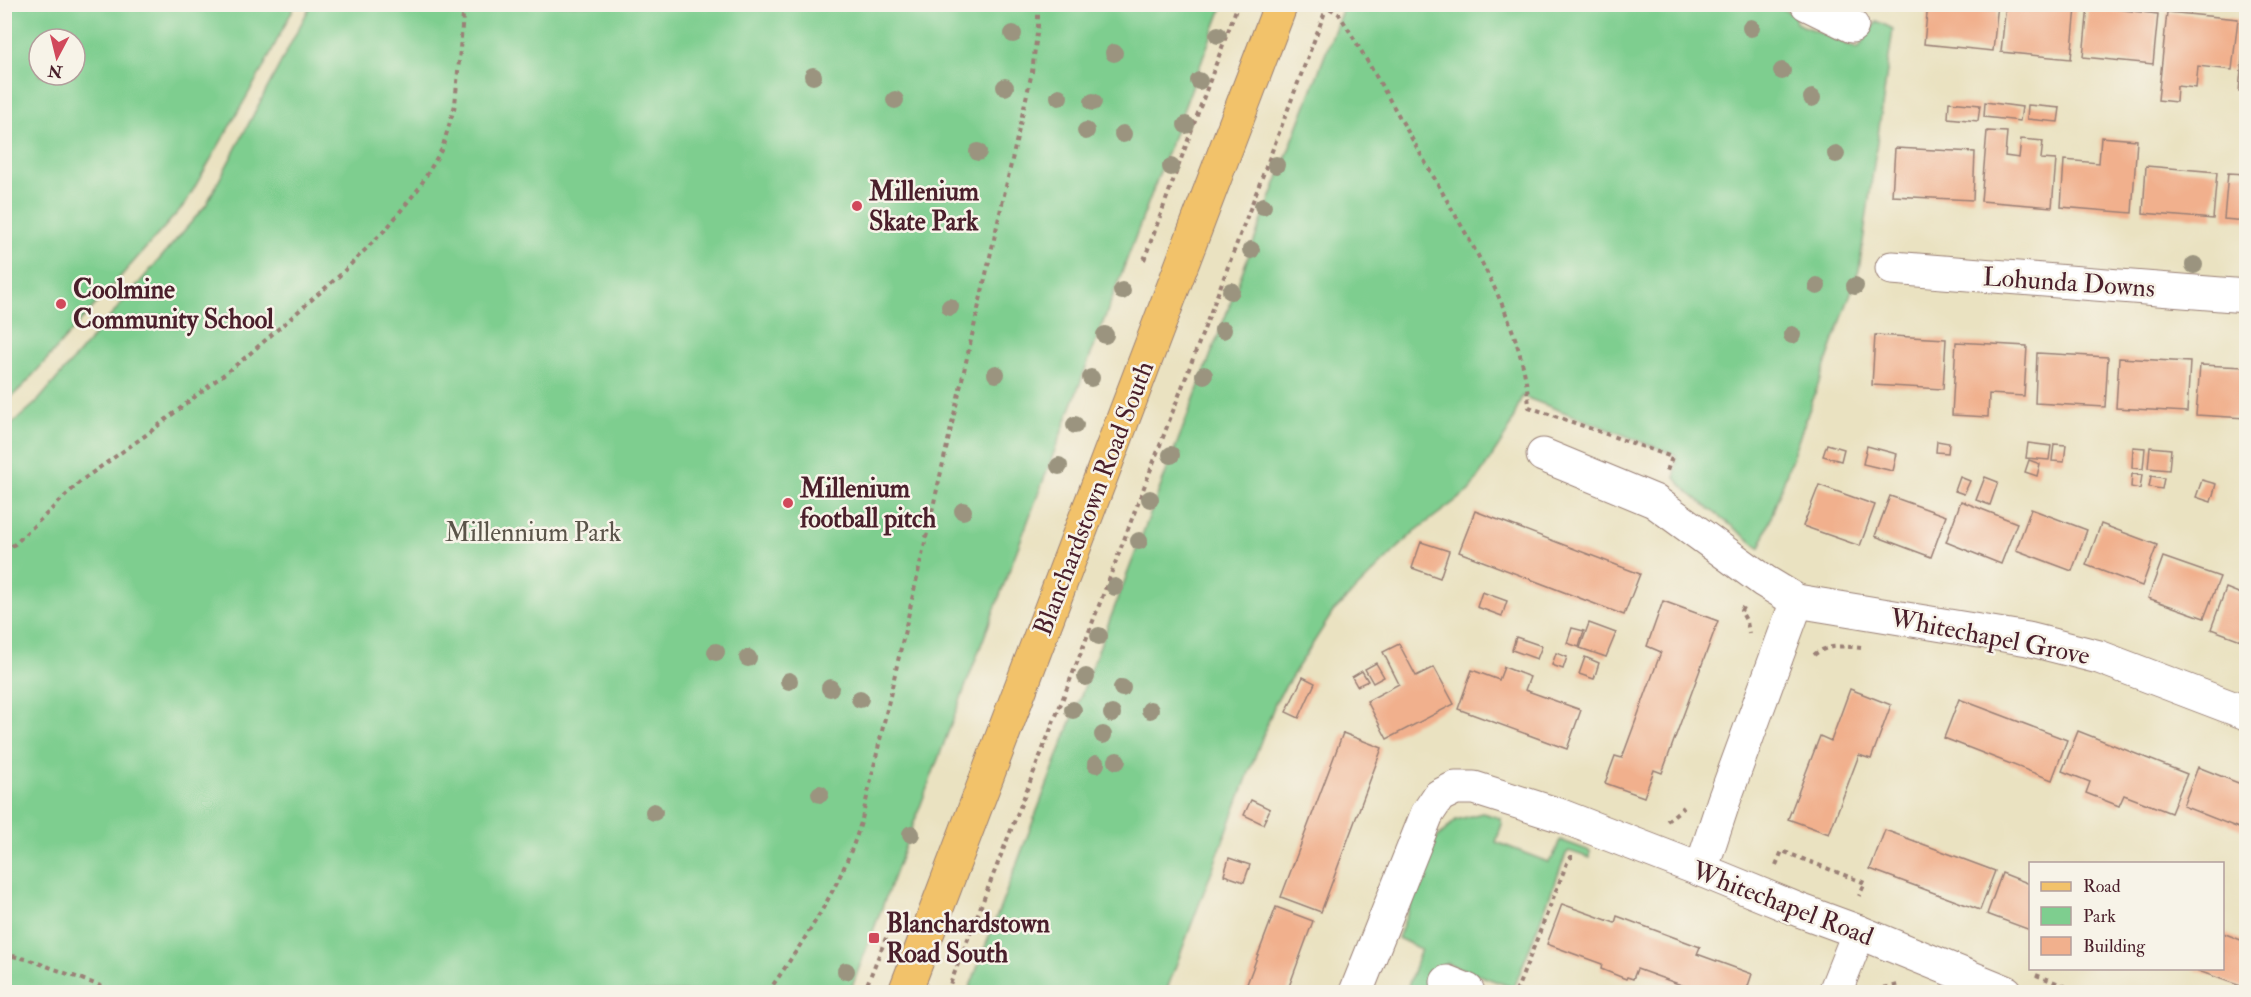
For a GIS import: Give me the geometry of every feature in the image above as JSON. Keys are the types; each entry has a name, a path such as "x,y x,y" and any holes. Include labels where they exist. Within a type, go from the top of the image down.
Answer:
{"main road":[{"name":"Blanchardstown Road South","path":"905,993 1281,4"}],"street":[{"path":"1807,4 1852,26"},
{"name":"Lohunda Downs","path":"1892,268 2247,296"},
{"path":"1544,455 1654,501 1764,581 1797,601 1724,800 1701,870"},
{"name":"Whitechapel Grove","path":"1797,601 2048,644 2099,657 2247,713"},
{"name":"Whitechapel Road","path":"1356,993 1427,814 1439,796 1455,788 1474,788 1559,816 1799,910 1857,918 2006,993"},
{"path":"1835,993 1857,918"}],"path":[{"path":"4,551 15,544 82,480 146,435 246,357 339,276 387,228 419,188 442,149 455,105 464,4"},
{"path":"769,992 833,893 848,861 862,819 1032,72 1038,26 1038,4"},
{"path":"947,993 1082,650 1325,5 1339,14 1350,32 1481,261 1515,336 1527,379 1530,407 1672,457 1666,473"},
{"path":"1750,639 1747,622 1741,611 1764,581"},
{"path":"1809,661 1822,648 1842,646 1866,649"},
{"path":"1663,823 1690,802"},
{"path":"1773,870 1782,851 1865,884 1857,918"},
{"path":"1516,993 1567,863 1571,857 1575,857"},
{"path":"864,993 891,926"},
{"path":"4,954 30,960 117,993"},
{"path":"2036,975 2080,993"},
{"path":"1876,993 1882,988 1899,984 1908,988"}],"green space":[{"name":"Coolmine Community School","path":"5,4 295,5 262,70 185,204 24,385 5,403"},
{"name":"Millennium Park","path":"311,5 1223,5 850,992 5,992 5,430 37,402 206,205"},
{"path":"1344,5 1773,5 1794,14 1796,23 1858,49 1877,21 1893,29 1859,270 1760,548 1689,493 1675,478 1676,455 1522,396 1508,432 1470,490 1414,532 1333,612 1276,701 1166,992 968,992"},
{"path":"1482,813 1500,818 1502,824 1496,842 1548,862 1553,857 1560,840 1590,851 1590,858 1569,851 1566,854 1514,988 1446,963 1436,992 1406,992 1421,949 1398,938 1435,840 1456,820"}],"building":[{"path":"1928,4 1998,4 1993,51 1924,44"},
{"path":"2006,4 2038,4 2076,8 2071,59 2001,52"},
{"path":"2088,6 2158,14 2153,64 2083,57"},
{"path":"2167,12 2238,19 2232,70 2198,66 2196,88 2177,86 2176,102 2158,100"},
{"path":"2246,26 2246,92 2239,91"},
{"path":"1949,102 1980,105 1978,121 1948,118"},
{"path":"1985,102 2022,107 2020,121 1984,117"},
{"path":"2028,105 2060,108 2058,122 2027,119"},
{"path":"1987,131 2007,132 2005,156 2019,158 2021,139 2043,141 2041,159 2056,160 2052,207 1981,201"},
{"path":"2101,137 2137,140 2132,213 2061,207 2064,160 2099,163"},
{"path":"1895,148 1975,152 1973,200 1892,196"},
{"path":"2146,166 2217,172 2213,219 2143,213"},
{"path":"2228,173 2246,174 2246,221 2224,219"},
{"path":"1875,335 1946,339 1943,389 1872,385"},
{"path":"1956,342 2027,346 2024,396 1989,394 1988,417 1952,415"},
{"path":"2037,353 2108,357 2105,407 2035,403"},
{"path":"2119,358 2190,362 2187,412 2116,408"},
{"path":"2200,365 2246,367 2246,418 2196,415"},
{"path":"1937,441 1949,443 1948,453 1936,452"},
{"path":"2028,443 2051,446 2049,460 2026,458"},
{"path":"1827,444 1844,449 1841,461 1823,456"},
{"path":"2054,444 2066,445 2064,462 2052,461"},
{"path":"1867,446 1897,454 1893,471 1863,464"},
{"path":"2133,447 2145,448 2143,469 2132,468"},
{"path":"2150,447 2171,449 2169,470 2148,468"},
{"path":"2029,460 2040,464 2037,476 2025,472"},
{"path":"2132,474 2142,475 2140,489 2131,487"},
{"path":"2151,476 2164,478 2162,489 2149,487"},
{"path":"1960,477 1970,481 1964,494 1955,491"},
{"path":"1985,477 1998,482 1990,505 1976,500"},
{"path":"2202,480 2216,484 2211,502 2196,497"},
{"path":"1819,485 1875,505 1860,546 1803,526"},
{"path":"1890,496 1946,516 1931,557 1875,536"},
{"path":"1961,501 2017,523 2001,564 1946,542"},
{"path":"2031,509 2087,530 2072,571 2016,550"},
{"path":"1475,511 1640,574 1624,615 1459,552"},
{"path":"2101,524 2157,545 2142,586 2086,565"},
{"path":"1421,542 1449,551 1440,578 1412,568"},
{"path":"2163,557 2220,577 2204,618 2148,598"},
{"path":"2226,588 2246,596 2246,642 2211,629"},
{"path":"1482,592 1507,601 1502,616 1477,607"},
{"path":"1663,601 1718,621 1662,773 1654,770 1644,797 1605,783 1615,756 1622,758 1661,652 1647,646"},
{"path":"1589,623 1616,633 1606,657 1580,648"},
{"path":"1572,628 1584,631 1579,647 1567,643"},
{"path":"1516,637 1542,646 1537,659 1512,650"},
{"path":"1399,644 1416,676 1434,667 1454,704 1387,739 1367,701 1399,684 1383,652"},
{"path":"1556,653 1567,657 1563,669 1552,665"},
{"path":"1585,657 1599,663 1594,679 1579,674"},
{"path":"1376,663 1384,677 1373,683 1365,669"},
{"path":"1504,667 1530,677 1525,690 1581,710 1567,749 1458,709 1472,670 1499,680"},
{"path":"1362,671 1368,681 1357,686 1352,677"},
{"path":"1303,677 1315,683 1299,718 1286,712"},
{"path":"1850,689 1891,705 1871,759 1859,755 1829,834 1788,819 1820,736 1831,741"},
{"path":"1959,699 2067,740 2052,780 1944,738"},
{"path":"2078,731 2187,774 2171,813 2124,795 2119,806 2086,793 2090,782 2062,771"},
{"path":"1343,733 1382,748 1321,912 1281,897"},
{"path":"2198,767 2246,786 2246,831 2183,806"},
{"path":"1251,800 1270,809 1263,824 1244,815"},
{"path":"1885,830 1995,871 1980,910 1870,869"},
{"path":"1229,858 1250,865 1244,882 1224,875"},
{"path":"2002,873 2029,884 2029,930 1987,914"},
{"path":"1562,904 1615,923 1617,916 1700,947 1697,954 1752,974 1746,992 1682,992 1684,986 1637,969 1633,979 1627,977 1626,979 1601,969 1602,964 1547,944"},
{"path":"1276,907 1313,921 1287,992 1244,992"},
{"path":"2224,933 2246,942 2246,988 2196,970 2224,970"}],"place":[{"name":"Millenium Skate Park","path":"857,206"},
{"name":"Coolmine Community School","path":"61,304"},
{"name":"Millenium football pitch","path":"788,503"},
{"name":"Blanchardstown Road South","path":"874,938"}]}
